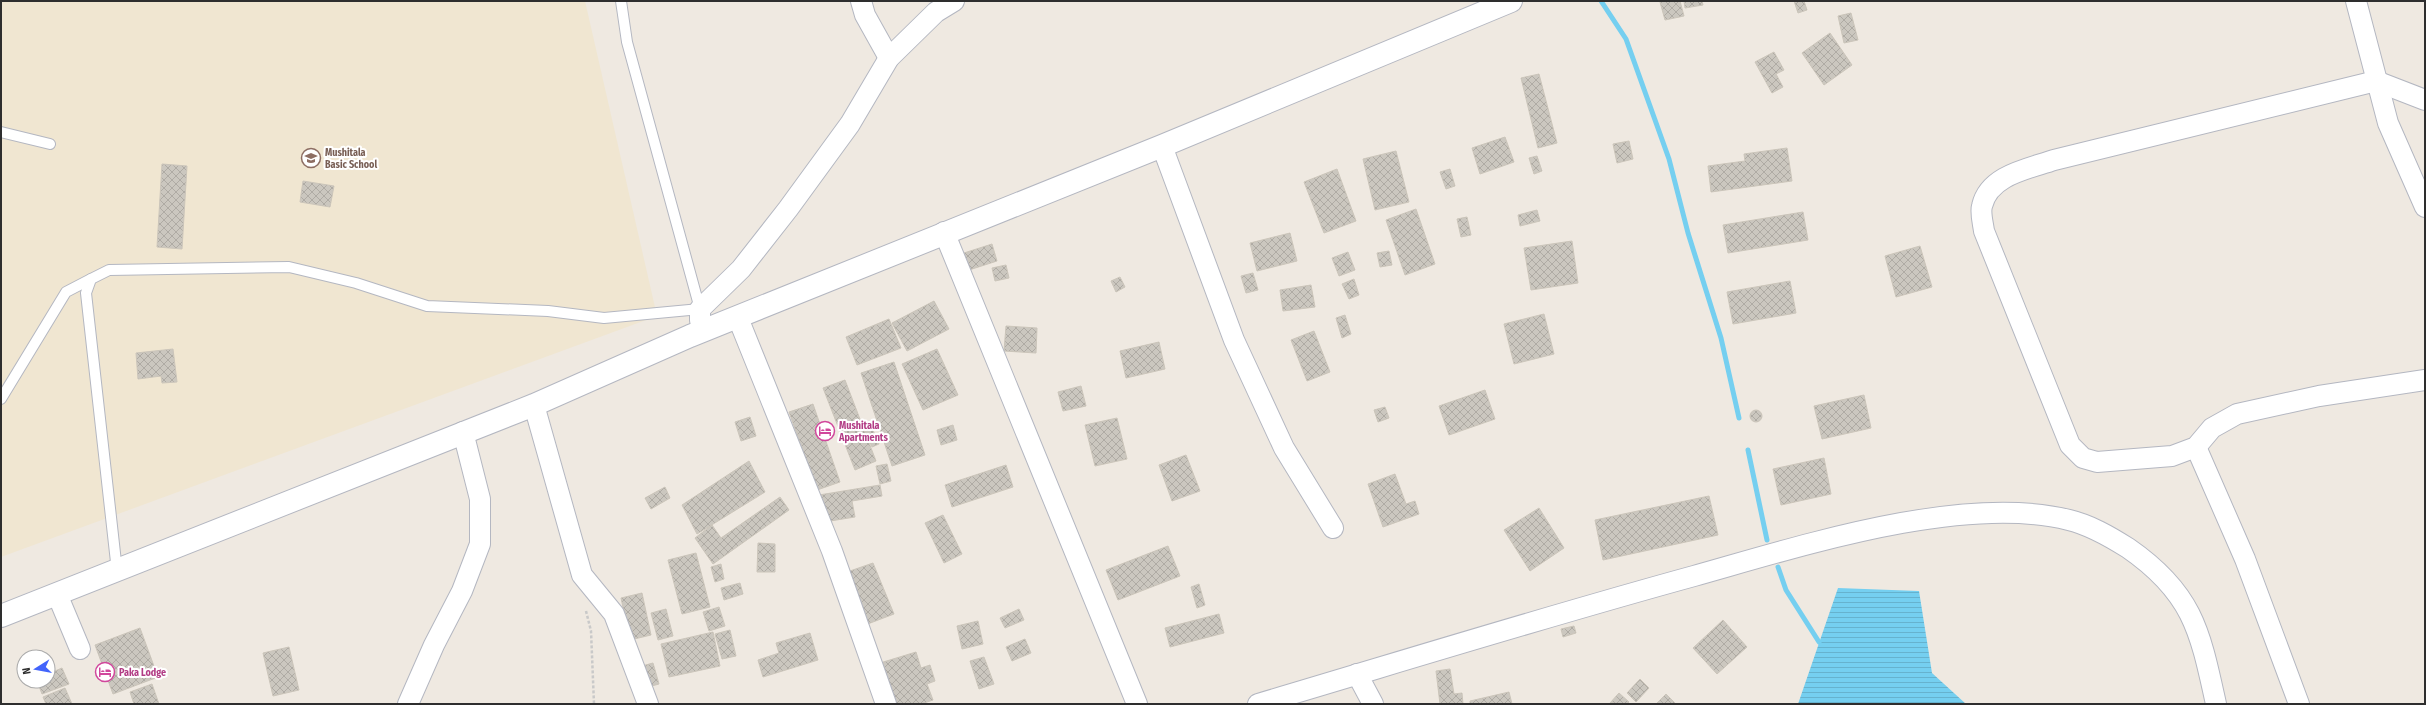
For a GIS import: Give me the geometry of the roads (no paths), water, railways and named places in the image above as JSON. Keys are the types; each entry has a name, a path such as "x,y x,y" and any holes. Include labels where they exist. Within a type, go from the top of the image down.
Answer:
{"main road":[{"path":"1,616 534,405 703,331 738,318 944,232 1162,146 1511,1"}],"street":[{"path":"861,1 865,15 889,58"},
{"path":"703,331 700,320 700,309 741,269 788,208 850,124 889,58 936,12 954,1"},
{"path":"2356,1 2388,123 2425,207"},
{"path":"2425,100 2376,80 2054,160 2007,176 1988,191 1981,207 1984,231 2070,445 2083,458 2097,462 2172,456 2196,447 2212,428 2237,414 2319,396 2425,380"},
{"path":"1162,146 1234,340 1284,448 1333,528"},
{"path":"944,232 1137,704"},
{"path":"738,318 832,551 886,704"},
{"path":"534,405 582,575 614,614 648,704"},
{"path":"408,704 434,645 462,591 480,544 480,499 463,432"},
{"path":"2196,447 2245,559 2299,704"},
{"path":"1258,704 1578,608 1814,543 1903,524 1965,515 2038,514 2071,520 2107,534 2148,562 2171,583 2190,613 2202,643 2216,704"},
{"path":"57,594 80,649"},
{"path":"1357,674 1374,704"}],"lane":[{"path":"1,399 66,292 109,270 289,266 356,283 427,306 548,311 604,318 700,309 627,42 621,1"},
{"path":"1,132 50,144"},
{"path":"91,279 86,293 117,571"}],"water":[{"path":"1838,588 1919,591 1932,673 1966,704 1798,704"}],"waterway":[{"path":"1601,1 1626,39 1669,159 1688,233 1721,338 1739,418"},
{"path":"1748,450 1767,540"},
{"path":"1778,567 1786,590 1819,642"}],"place":[{"name":"Mushitala Basic School","path":"311,158"},
{"name":"Mushitala Apartments","path":"825,431"},
{"name":"Paka Lodge","path":"105,672"}]}
